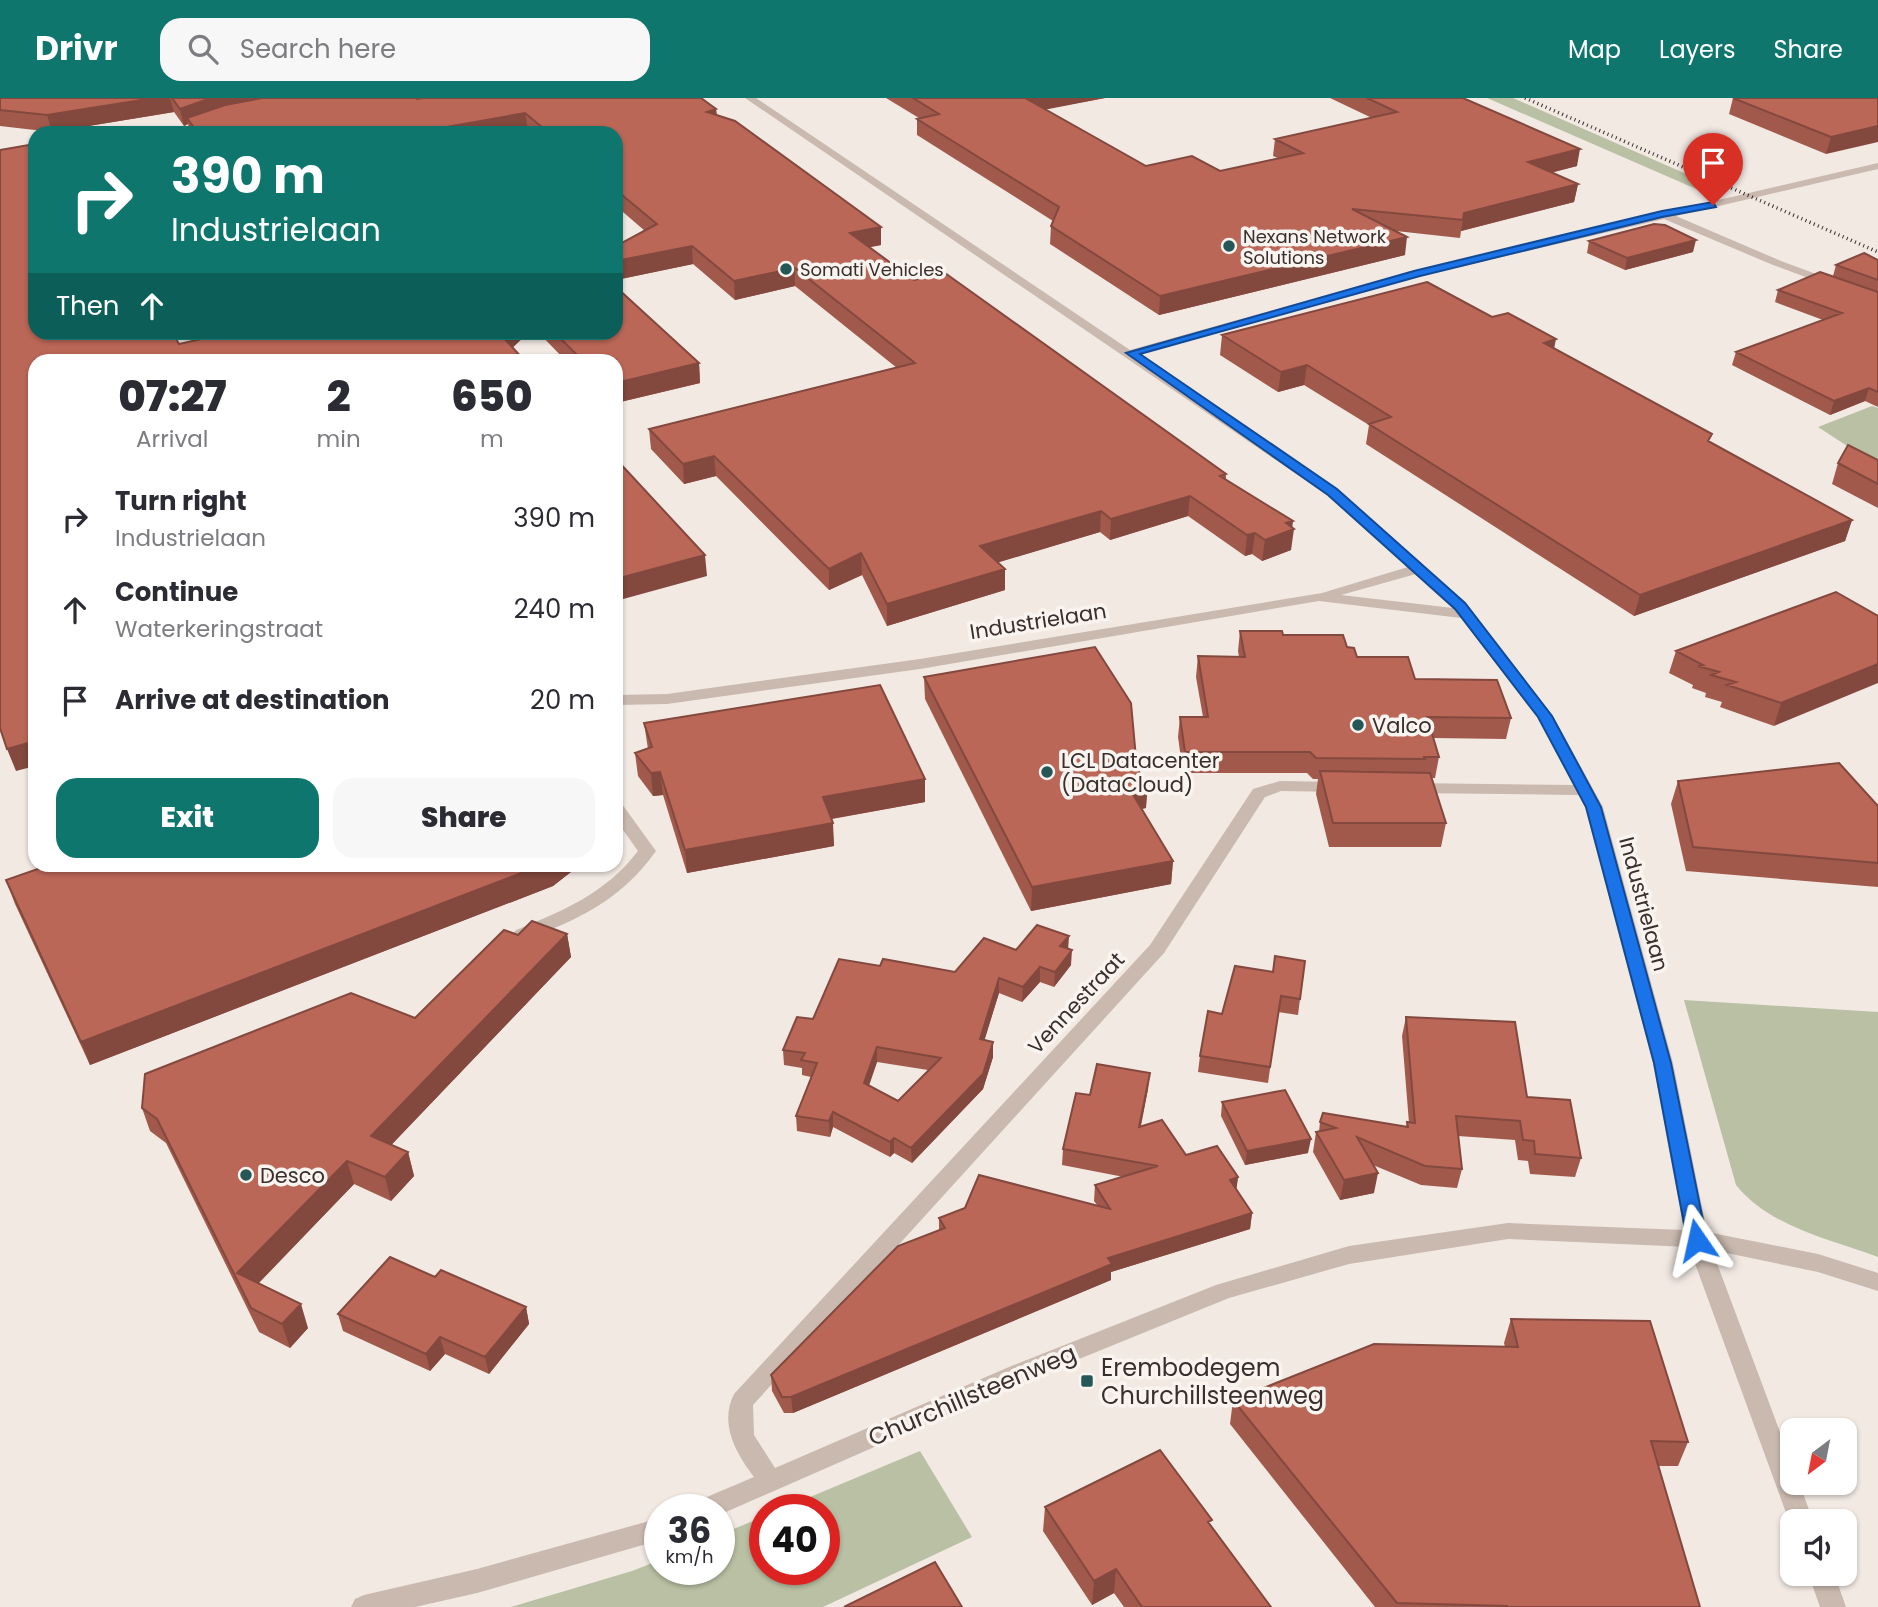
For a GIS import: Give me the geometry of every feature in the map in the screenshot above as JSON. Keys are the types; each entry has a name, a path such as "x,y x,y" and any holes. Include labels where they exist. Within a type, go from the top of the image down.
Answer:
{"street":[{"name":"Industrielaan","path":"750,98 1131,353 1332,492 1466,614 1545,716 1587,790 1660,1054 1697,1240"},
{"path":"196,126 215,119"},
{"path":"1131,353 1417,273 1878,166"},
{"path":"1662,214 1777,264 1878,301"},
{"path":"1319,597 1419,569"},
{"name":"Industrielaan","path":"623,700 667,699 920,664 1319,597 1466,614"},
{"name":"Vennestraat","path":"771,1482 743,1441 737,1420 742,1401 1157,949 1259,793 1280,786 1364,787"},
{"path":"1392,788 1587,790"},
{"path":"502,941 583,910 630,876 647,851 623,818"},
{"name":"Churchillsteenweg","path":"735,1497 1017,1374 1224,1292 1349,1255 1508,1231 1697,1240 1818,1263 1878,1282"},
{"path":"1697,1240 1797,1509"},
{"path":"364,1607 477,1581 644,1534"},
{"path":"1826,1586 1833,1607"}],"green space":[{"path":"1487,98 1513,98 1725,191 1710,195"},
{"path":"1872,406 1878,408 1878,466 1818,427"},
{"path":"1684,1000 1878,1012 1878,1257 1783,1221 1750,1199 1736,1185"},
{"path":"920,1451 972,1537 823,1607 511,1607 644,1566 644,1585 735,1585 735,1528 749,1523 749,1585 840,1585 840,1494 817,1494"}],"building":[{"path":"0,98 154,98 47,115 0,110"},
{"path":"172,98 211,98 180,109"},
{"path":"262,98 701,98 716,109 707,112 735,121 881,227 850,233 914,280 945,273 1226,474 1220,476 1293,521 1286,523 1294,529 1265,540 1255,533 1247,535 1190,496 1111,519 1101,511 980,546 1005,569 887,604 861,553 829,569 714,456 683,464 649,429 915,363 795,268 734,281 692,246 623,260 623,242 657,224 623,196 623,126 541,126 525,113 452,126 193,126 187,118 225,105"},
{"path":"913,98 1025,98 1146,166 1192,156 1220,171 1303,153 1275,139 1397,112 1367,98 1463,98 1580,149 1528,162 1578,184 1464,213 1463,220 1352,209 1407,237 1160,296 1051,226 1059,207 917,119 939,114"},
{"path":"1733,98 1878,98 1878,126 1831,137"},
{"path":"28,145 28,340 177,340 179,344 197,340 506,340 518,354 28,354 28,743 7,749 0,728 0,150"},
{"path":"1654,224 1665,225 1696,240 1627,258 1589,241"},
{"path":"1864,253 1878,260 1878,280 1836,265"},
{"path":"1820,272 1878,292 1878,392 1869,388 1834,401 1736,352 1842,313 1778,290"},
{"path":"1427,282 1492,317 1508,313 1556,339 1544,343 1712,434 1708,441 1852,520 1640,595 1369,424 1391,417 1307,365 1281,372 1222,335"},
{"path":"623,293 699,363 623,381 623,354 576,354 562,340 623,340"},
{"path":"1848,445 1878,460 1878,484 1838,463"},
{"path":"623,467 705,555 623,577"},
{"path":"1836,592 1878,616 1878,664 1781,703 1727,685 1736,682 1711,675 1719,672 1698,666 1703,665 1676,651"},
{"path":"1240,631 1282,631 1283,635 1343,635 1347,647 1354,648 1357,657 1408,657 1415,679 1497,680 1511,718 1427,717 1439,757 1424,757 1425,759 1316,758 1310,752 1185,752 1180,717 1208,717 1198,656 1245,657"},
{"name":"LCL Datacenter (DataCloud)","path":"1095,647 1131,703 1137,769 1148,785 1129,788 1173,861 1032,887 924,677"},
{"path":"880,685 925,779 823,797 833,823 685,850 660,772 651,773 635,753 652,747 644,723"},
{"path":"1839,763 1878,806 1878,863 1693,847 1678,781"},
{"path":"1320,771 1430,773 1446,823 1333,823"},
{"path":"29,872 524,872 81,1042 6,880"},
{"path":"532,921 567,934 371,1136 408,1152 385,1177 347,1161 237,1273 301,1304 282,1324 251,1308 157,1119 142,1108 145,1074 351,993 415,1018 504,930 518,935"},
{"path":"1037,925 1069,936 1060,946 1072,950 1055,972 1040,967 1023,987 999,978 980,1039 993,1042 983,1074 911,1148 894,1138 890,1142 833,1112 829,1121 796,1116 817,1063 801,1060 805,1053 783,1050 797,1017 813,1019 839,959 880,966 883,959 955,972 984,938 1016,950","holes":["877,1047 941,1058 898,1101 864,1083"]},
{"path":"1275,956 1305,961 1300,999 1281,996 1270,1067 1200,1056 1208,1011 1222,1014 1235,966 1273,972"},
{"path":"1406,1017 1515,1022 1527,1097 1570,1100 1581,1158 1535,1154 1534,1141 1523,1140 1520,1121 1456,1116 1462,1169 1425,1166 1357,1137 1378,1173 1344,1180 1316,1132 1336,1128 1320,1122 1323,1113 1408,1127 1407,1122 1415,1123"},
{"path":"1097,1064 1150,1073 1139,1127 1162,1120 1186,1155 1217,1146 1238,1177 1230,1180 1252,1213 1108,1258 1112,1264 791,1397 782,1397 771,1375 898,1246 945,1228 939,1218 965,1208 979,1175 1110,1209 1095,1185 1158,1166 1063,1149 1076,1093 1090,1095"},
{"path":"1285,1090 1311,1139 1247,1151 1222,1102"},
{"path":"390,1257 435,1277 441,1270 526,1307 485,1357 440,1337 426,1354 338,1314"},
{"path":"1511,1319 1650,1321 1688,1442 1651,1441 1700,1607 1507,1607 1397,1603 1233,1400 1374,1344 1518,1347"},
{"path":"1160,1450 1212,1520 1208,1522 1271,1607 1142,1607 1116,1569 1094,1581 1045,1507"},
{"path":"935,1562 962,1607 844,1607"}],"railway":[{"path":"1525,98 1878,252"}],"place":[{"name":"Nexans Network Solutions","path":"1229,246"},
{"name":"Somati Vehicles","path":"786,269"},
{"name":"Valco","path":"1358,725"},
{"name":"LCL Datacenter (DataCloud)","path":"1047,772"},
{"name":"Desco","path":"246,1175"},
{"name":"Erembodegem Churchillsteenweg","path":"1087,1381"}],"route":[{"path":"1697,1240 1652,1019 1594,807 1545,716 1460,606 1332,492 1131,353 1417,273 1662,214 1713,205"}]}
